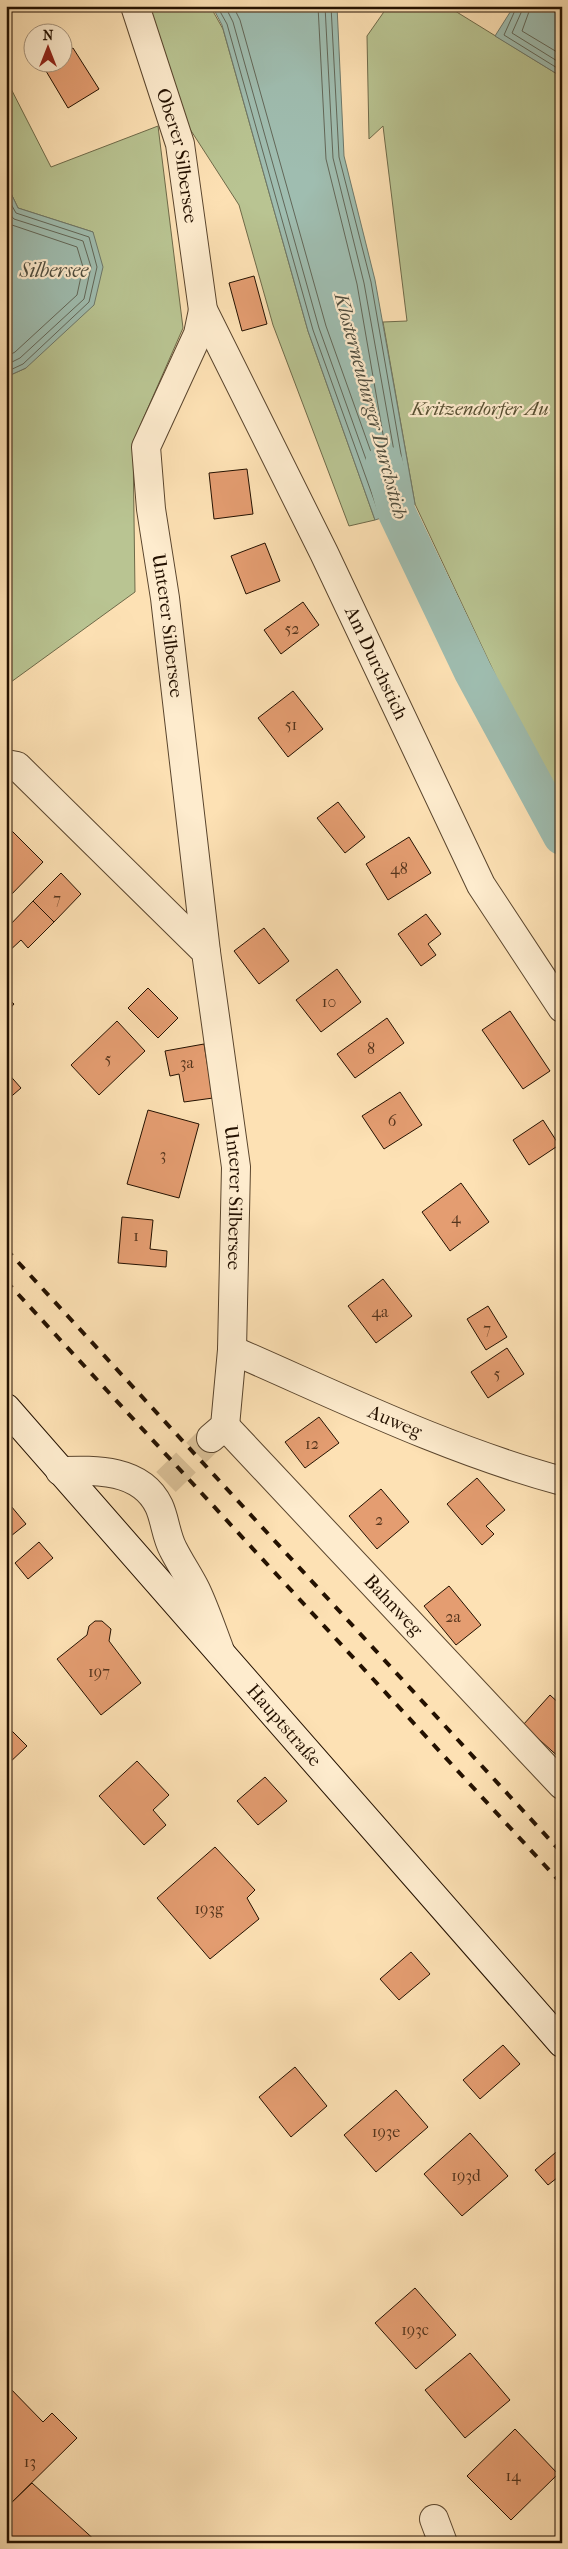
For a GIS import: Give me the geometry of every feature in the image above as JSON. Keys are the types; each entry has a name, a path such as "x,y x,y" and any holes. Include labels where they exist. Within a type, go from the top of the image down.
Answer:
{"street":[{"name":"Oberer Silbersee","path":"135,6 180,144 203,310"},
{"name":"Unterer Silbersee","path":"203,310 198,334 146,447 151,509 165,598 206,952 236,1167 232,1350 218,1432"},
{"name":"Am Durchstich","path":"203,310 324,553 481,885 562,1008"},
{"path":"6,764 18,766 206,952"},
{"name":"Auweg","path":"232,1350 432,1438 506,1466 562,1481"},
{"name":"Hauptstraße","path":"6,1408 562,2043"},
{"name":"Bahnweg","path":"218,1432 562,1786"},
{"path":"60,1471 86,1470 123,1475 143,1486 159,1488 159,1505 172,1547 195,1590 220,1652"}],"green space":[{"path":"143,6 210,6 223,29 308,331 375,520 349,526 273,325 239,205 188,126"},
{"name":"Kritzendorfer Au","path":"388,6 447,6 562,77 562,817 415,504 383,322 407,321 383,126 369,139 367,36"},
{"path":"6,79 51,167 158,126 183,328 133,442 135,592 11,682 6,680 6,377 26,368 93,232 18,208 6,183"}],"water":[{"path":"212,6 337,6 344,156 375,280 415,504 397,513 375,520 308,331 222,25"},
{"path":"514,6 562,6 562,77 495,36"},
{"name":"Silbersee","path":"6,183 18,208 93,232 103,267 94,305 26,368 6,377"}],"building":[{"path":"72,49 99,89 68,108 47,72 72,72"},
{"path":"254,276 267,324 242,331 229,283"},
{"path":"247,469 253,514 214,519 209,473"},
{"path":"265,543 280,581 246,594 231,556"},
{"path":"303,602 319,625 281,654 264,630"},
{"path":"293,691 323,729 288,757 258,718"},
{"path":"338,802 365,837 345,853 317,818"},
{"path":"12,831 43,862 6,900 6,837"},
{"path":"409,837 431,873 388,900 366,864"},
{"path":"61,873 81,894 54,922 33,901"},
{"path":"33,901 54,922 28,948 21,940 6,954 6,929"},
{"path":"426,914 441,934 428,944 436,955 421,966 398,934"},
{"path":"264,928 289,961 259,984 234,951"},
{"path":"337,969 361,1002 321,1032 296,1000"},
{"path":"148,988 178,1018 158,1038 128,1008"},
{"path":"6,997 14,1004 6,1013"},
{"path":"510,1011 550,1071 523,1089 482,1030"},
{"path":"387,1018 404,1043 355,1078 337,1054"},
{"path":"117,1021 145,1051 99,1095 71,1065"},
{"path":"204,1044 213,1098 184,1102 179,1074 170,1076 165,1051"},
{"path":"6,1071 21,1088 6,1101"},
{"path":"400,1092 422,1125 384,1149 362,1116"},
{"path":"148,1110 199,1124 179,1198 127,1184"},
{"path":"543,1120 559,1145 529,1165 513,1140"},
{"path":"461,1183 489,1222 450,1251 422,1212"},
{"path":"122,1217 153,1220 150,1249 167,1251 166,1267 118,1263"},
{"path":"383,1279 412,1316 376,1343 348,1306"},
{"path":"488,1306 507,1337 486,1350 467,1319"},
{"path":"507,1348 524,1374 488,1398 471,1372"},
{"path":"319,1417 339,1443 305,1468 285,1442"},
{"path":"477,1478 505,1510 486,1526 494,1534 482,1545 447,1504"},
{"path":"381,1489 409,1522 377,1549 349,1516"},
{"path":"6,1500 26,1524 6,1540"},
{"path":"39,1542 53,1558 28,1579 15,1563"},
{"path":"449,1586 481,1625 456,1645 424,1606"},
{"path":"95,1621 102,1621 111,1629 109,1641 141,1683 101,1715 57,1659 87,1635 89,1626"},
{"path":"550,1695 562,1706 561,1759 523,1725"},
{"path":"6,1725 27,1746 6,1766"},
{"path":"137,1761 169,1795 153,1810 166,1825 144,1845 99,1796"},
{"path":"265,1777 287,1801 258,1825 237,1801"},
{"path":"215,1847 255,1890 247,1898 259,1919 210,1959 157,1898"},
{"path":"411,1952 430,1974 399,2000 380,1979"},
{"path":"503,2045 520,2064 480,2099 463,2080"},
{"path":"295,2067 327,2106 291,2137 259,2097"},
{"path":"396,2090 428,2127 376,2172 344,2135"},
{"path":"470,2133 508,2176 462,2216 424,2174"},
{"path":"562,2147 562,2174 548,2185 535,2170"},
{"path":"415,2288 456,2335 416,2369 375,2323"},
{"path":"470,2353 510,2400 465,2438 425,2390"},
{"path":"6,2384 43,2422 52,2413 77,2438 7,2507"},
{"path":"515,2429 558,2474 511,2520 467,2476"},
{"path":"32,2483 98,2543 6,2543 6,2508"}],"waterway":[{"name":"Klosterneuburger Durchstich","path":"384,464 397,513 473,672 562,836"}],"tunnel":[{"path":"166,1482 211,1438"}],"railway":[{"path":"6,1249 562,1853"},
{"path":"6,1281 562,1884"}]}
